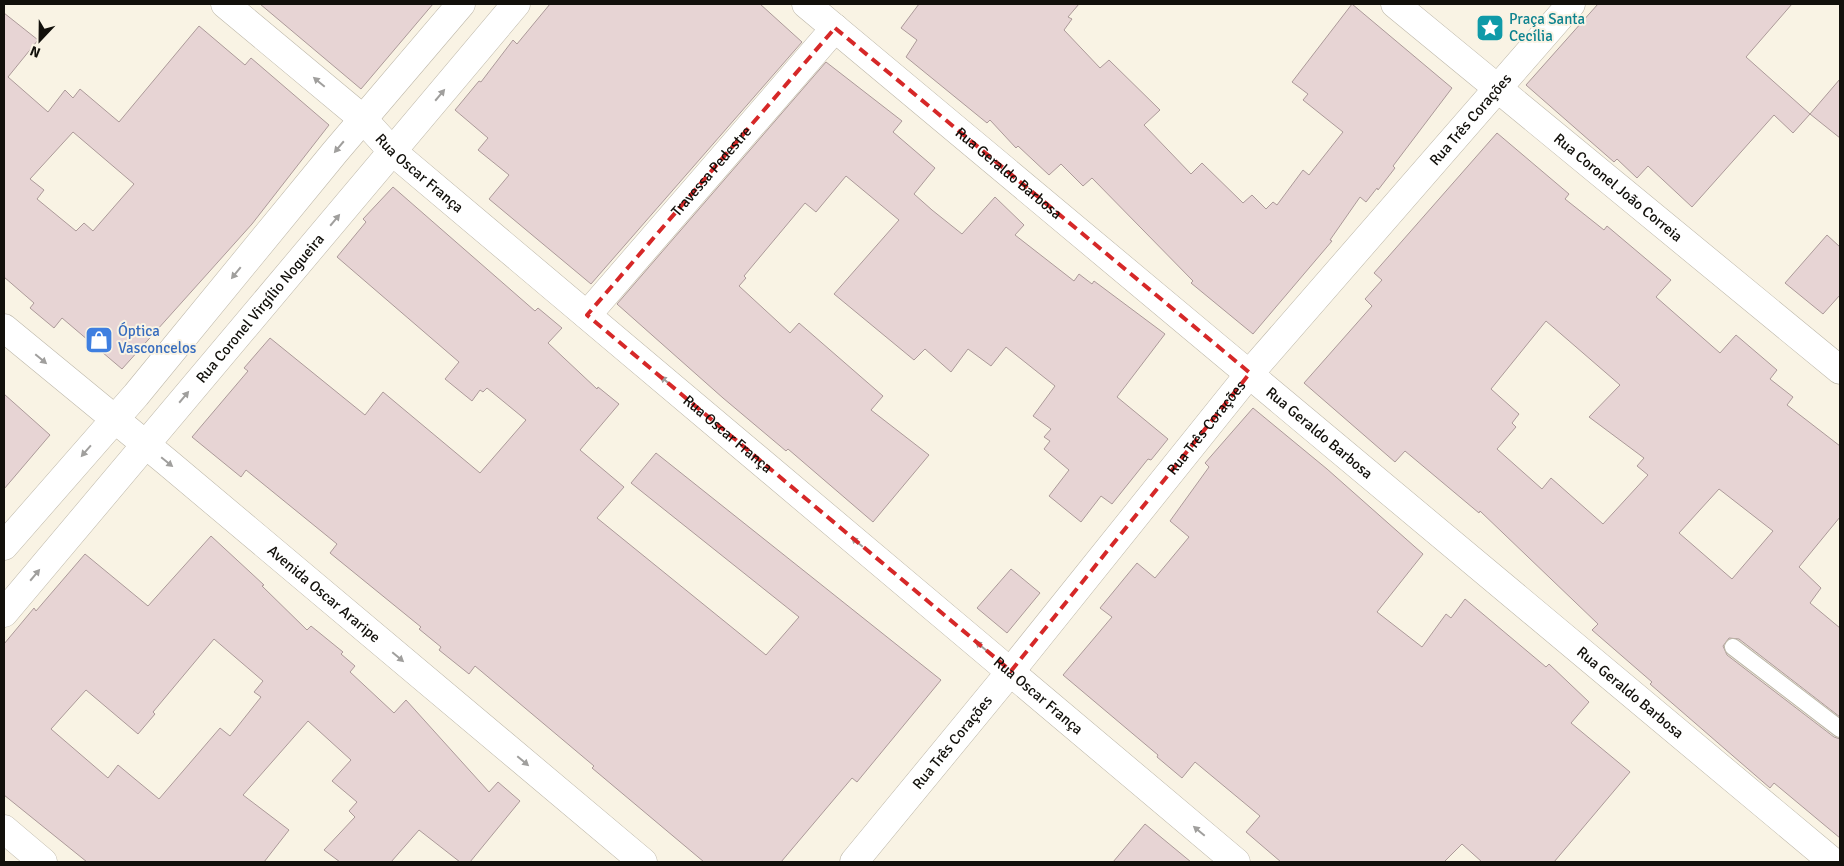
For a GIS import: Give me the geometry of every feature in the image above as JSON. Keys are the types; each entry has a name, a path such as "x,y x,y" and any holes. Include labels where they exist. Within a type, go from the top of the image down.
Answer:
{"street":[{"name":"Rua Oscar França","path":"225,4 363,119 393,152 1236,862"},
{"path":"4,546 114,419 461,4"},
{"name":"Rua Coronel Virgílio Nogueira","path":"4,612 516,4"},
{"name":"Rua Geraldo Barbosa","path":"806,4 1833,862"},
{"name":"Rua Coronel João Correia","path":"1395,4 1840,370"},
{"name":"Rua Três Corações","path":"854,862 1011,671 1250,373 1571,4"},
{"name":"Travessa Pedestre","path":"587,315 835,28"},
{"name":"Avenida Oscar Araripe","path":"4,328 643,862"},
{"path":"4,830 43,862"}],"lane":[{"path":"1734,647 1840,729"}],"highlighted area":[{"path":"835,28 1250,373 1011,671 587,315"}],"building":[{"path":"260,4 433,4 361,89"},
{"path":"550,4 760,4 802,42 591,284 489,199 509,175 478,150 488,138 455,110 479,81 481,82 513,40 517,44"},
{"path":"919,4 1079,4 1068,17 1072,19 1064,30 1100,68 1109,60 1160,110 1144,125 1191,174 1202,163 1243,203 1252,195 1266,209 1273,202 1277,205 1303,170 1309,175 1343,132 1303,100 1308,94 1292,82 1352,4 1452,88 1393,166 1395,168 1378,190 1377,188 1366,202 1360,197 1330,240 1332,241 1253,334 1191,283 1193,281 1092,178 1083,186 1061,164 1049,175 1018,146 1016,148 990,120 987,123 906,57 917,40 901,28"},
{"path":"1598,4 1792,4 1746,57 1810,114 1793,133 1774,115 1692,207 1648,166 1637,178 1617,159 1614,162 1526,85"},
{"path":"4,13 38,40 8,77 48,112 65,90 73,98 80,89 119,122 199,26 245,65 251,58 329,125 252,224 122,369 62,318 54,328 30,308 34,303 4,277","holes":["73,132 134,184 93,231 84,223 76,231 37,199 44,190 30,179"]},
{"path":"826,62 902,121 893,132 935,168 914,194 932,210 962,234 995,197 1024,225 1015,235 1074,281 1079,274 1092,284 1094,281 1165,334 1117,397 1168,439 1151,460 1148,459 1112,504 1101,496 1081,522 1049,496 1069,470 1044,449 1050,441 1044,437 1051,429 1033,416 1055,386 1006,347 991,366 968,349 951,372 925,349 914,360 834,294 899,220 846,176 816,212 805,203 744,276 746,278 739,286 790,333 799,323 883,396 871,410 929,455 873,522 788,449 786,451 723,398 617,304"},
{"path":"1840,79 1840,138 1810,114"},
{"path":"1497,133 1569,194 1565,199 1604,230 1607,226 1671,280 1656,297 1720,353 1736,335 1777,370 1770,379 1793,397 1787,405 1840,446 1840,517 1799,567 1821,588 1810,603 1840,628 1840,717 1739,639 1729,638 1723,646 1727,655 1834,737 1840,739 1840,838 1774,783 1770,788 1650,684 1652,682 1592,630 1598,624 1480,511 1479,513 1405,451 1395,462 1304,383 1372,306 1365,299 1382,280 1374,273","holes":["1546,321 1620,385 1589,417 1644,458 1637,466 1648,475 1603,524 1551,478 1542,489 1497,449 1516,427 1512,423 1519,414 1491,389","1719,489 1773,531 1732,579 1679,533"]},
{"path":"393,187 535,311 538,308 562,328 548,343 597,389 598,387 619,404 580,450 624,487 597,518 766,655 799,617 631,483 656,453 941,680 857,782 852,778 781,862 704,862 475,666 469,674 439,650 441,647 419,629 421,627 330,553 337,544 246,470 241,477 192,437 248,371 244,368 270,338 365,415 383,392 480,473 526,420 487,388 483,392 480,390 472,401 445,379 459,362 337,257 366,222 363,219"},
{"path":"1827,235 1840,247 1840,295 1823,314 1785,283"},
{"path":"4,394 50,435 4,489"},
{"path":"1253,408 1327,469 1423,554 1377,612 1422,647 1446,614 1451,618 1465,599 1546,667 1549,664 1589,702 1571,723 1630,772 1554,862 1482,862 1462,844 1444,862 1281,862 1246,832 1260,816 1195,762 1182,778 1157,757 1158,755 1063,675 1112,617 1100,608 1137,563 1155,578 1189,537 1170,521 1209,467 1205,463"},
{"path":"211,536 264,585 262,586 307,630 311,626 343,652 341,654 355,666 350,672 394,713 406,700 489,792 498,782 520,801 470,862 460,862 419,830 391,862 340,862 324,850 355,817 349,811 357,802 332,781 351,760 308,721 243,795 289,830 264,862 87,862 4,795 4,644 34,608 36,611 85,554 148,606","holes":["214,639 263,681 254,692 261,697 230,736 220,728 159,799 118,765 108,778 51,729 86,690 138,734 155,714 153,712"]},
{"path":"1011,569 1040,593 1007,633 977,608"},
{"path":"1145,824 1191,862 1113,862"}],"place":[{"name":"Praça Santa Cecília","path":"1490,28"},
{"name":"Óptica Vasconcelos","path":"99,340"}]}
